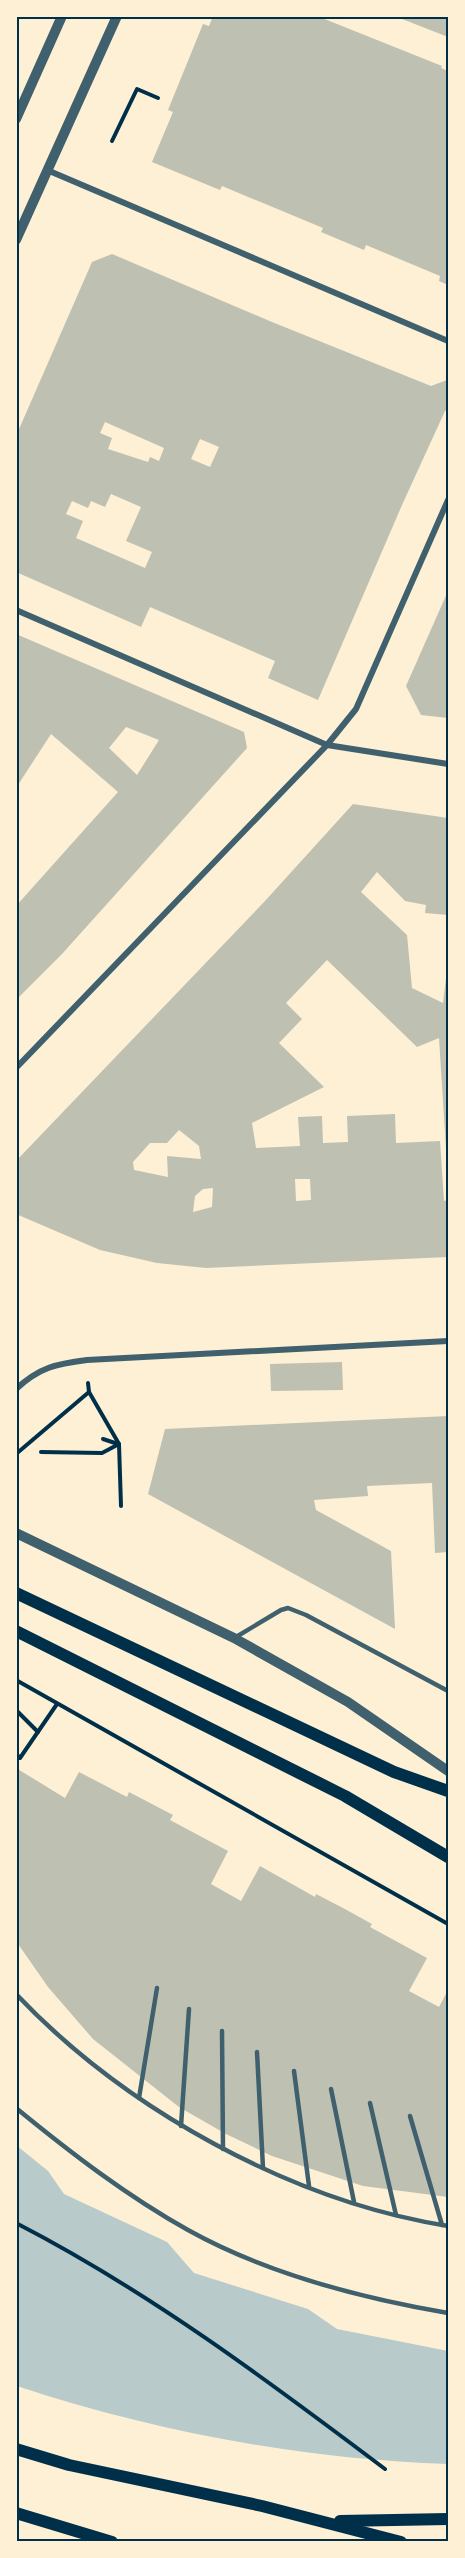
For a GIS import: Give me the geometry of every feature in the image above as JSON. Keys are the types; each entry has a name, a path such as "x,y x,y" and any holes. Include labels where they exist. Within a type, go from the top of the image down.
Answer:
{"main road":[{"path":"16,1593 394,1772 448,1791"},
{"path":"16,1631 345,1796 448,1857"},
{"path":"16,2449 69,2465 401,2541"},
{"path":"16,2513 112,2541"},
{"path":"321,2521 448,2519"}],"street":[{"path":"16,119 63,16"},
{"path":"16,240 117,16"},
{"path":"47,170 448,341"},
{"path":"16,1068 327,745 356,708 448,500"},
{"path":"16,610 327,745 448,764"},
{"path":"16,1389 31,1375 43,1369 87,1360 448,1341"},
{"path":"16,1533 234,1638 348,1702 448,1771"}],"lane":[{"path":"234,1638 280,1610 288,1608 306,1615 448,1691"},
{"path":"139,2098 157,1988"},
{"path":"16,1994 90,2061 139,2098 181,2126 223,2149 263,2168 354,2202 396,2215 448,2226"},
{"path":"181,2126 189,2009"},
{"path":"222,2031 223,2149"},
{"path":"257,2052 263,2168"},
{"path":"294,2071 309,2186"},
{"path":"331,2089 354,2202"},
{"path":"370,2103 396,2215"},
{"path":"16,2108 133,2197 189,2231 297,2277 368,2296 448,2313"},
{"path":"410,2116 442,2225"}],"path":[{"path":"112,141 136,89 158,98"},
{"path":"87,1360 89,1392 119,1444 121,1506"},
{"path":"16,1454 89,1392"},
{"path":"103,1439 119,1444"},
{"path":"40,1452 102,1453 119,1444"},
{"path":"16,1680 448,1924"},
{"path":"18,1757 57,1704"},
{"path":"16,1710 38,1732"},
{"path":"16,2223 118,2279 251,2368 385,2469"}],"shaded area":[{"path":"16,2145 48,2171 64,2194 167,2242 194,2273 308,2309 337,2329 448,2351 448,2464 339,2456 230,2440 122,2417 17,2386"}],"building":[{"path":"213,16 317,16 442,66 441,68 448,71 448,285 439,281 440,276 366,245 364,250 321,232 323,228 222,186 220,190 152,162 173,112 168,110 203,24 209,26"},
{"path":"448,16 448,37 397,17"},
{"path":"112,254 431,386 447,380 448,409 445,411 402,505 318,700 268,678 275,661 150,607 141,627 16,572 16,436 92,262","holes":["105,422 164,448 159,461 150,457 148,462 108,449 112,438 100,433","200,439 219,447 210,467 191,459","111,494 141,507 126,541 152,552 145,568 76,538 83,521 66,514 72,501 88,508 91,501 105,507"]},
{"path":"448,591 448,718 421,715 406,686"},
{"path":"16,634 244,732 247,748 62,954 16,1000 16,906 118,792 51,734 16,788","holes":["126,727 159,740 137,775 109,748"]},
{"path":"353,804 448,818 448,915 425,913 426,905 405,901 377,872 361,892 407,935 412,988 443,1003 448,962 448,1165 439,1038 417,1047 327,960 286,1003 302,1019 279,1043 324,1087 252,1123 256,1148 300,1146 298,1117 322,1116 323,1143 348,1142 347,1116 395,1114 396,1143 440,1141 444,1201 448,1200 448,1257 206,1268 157,1263 100,1250 16,1214 16,1161 265,901","holes":["179,1130 199,1146 201,1159 167,1156 168,1177 134,1170 133,1162 150,1143 167,1143","295,1179 310,1179 311,1200 296,1201","213,1188 212,1207 193,1212 195,1196 203,1189"]},
{"path":"342,1362 343,1390 271,1391 270,1364"},
{"path":"448,1416 448,1552 435,1553 432,1483 367,1486 368,1496 314,1500 316,1510 391,1551 395,1629 148,1494 165,1429"},
{"path":"16,1768 65,1798 79,1772 127,1797 129,1792 173,1815 170,1820 228,1851 211,1884 241,1901 260,1866 315,1897 316,1894 343,1908 372,1924 370,1927 427,1958 409,1991 439,2007 448,1990 448,2197 363,2186 272,2156 226,2134 179,2107 93,2039 48,1987 16,1941"}]}
